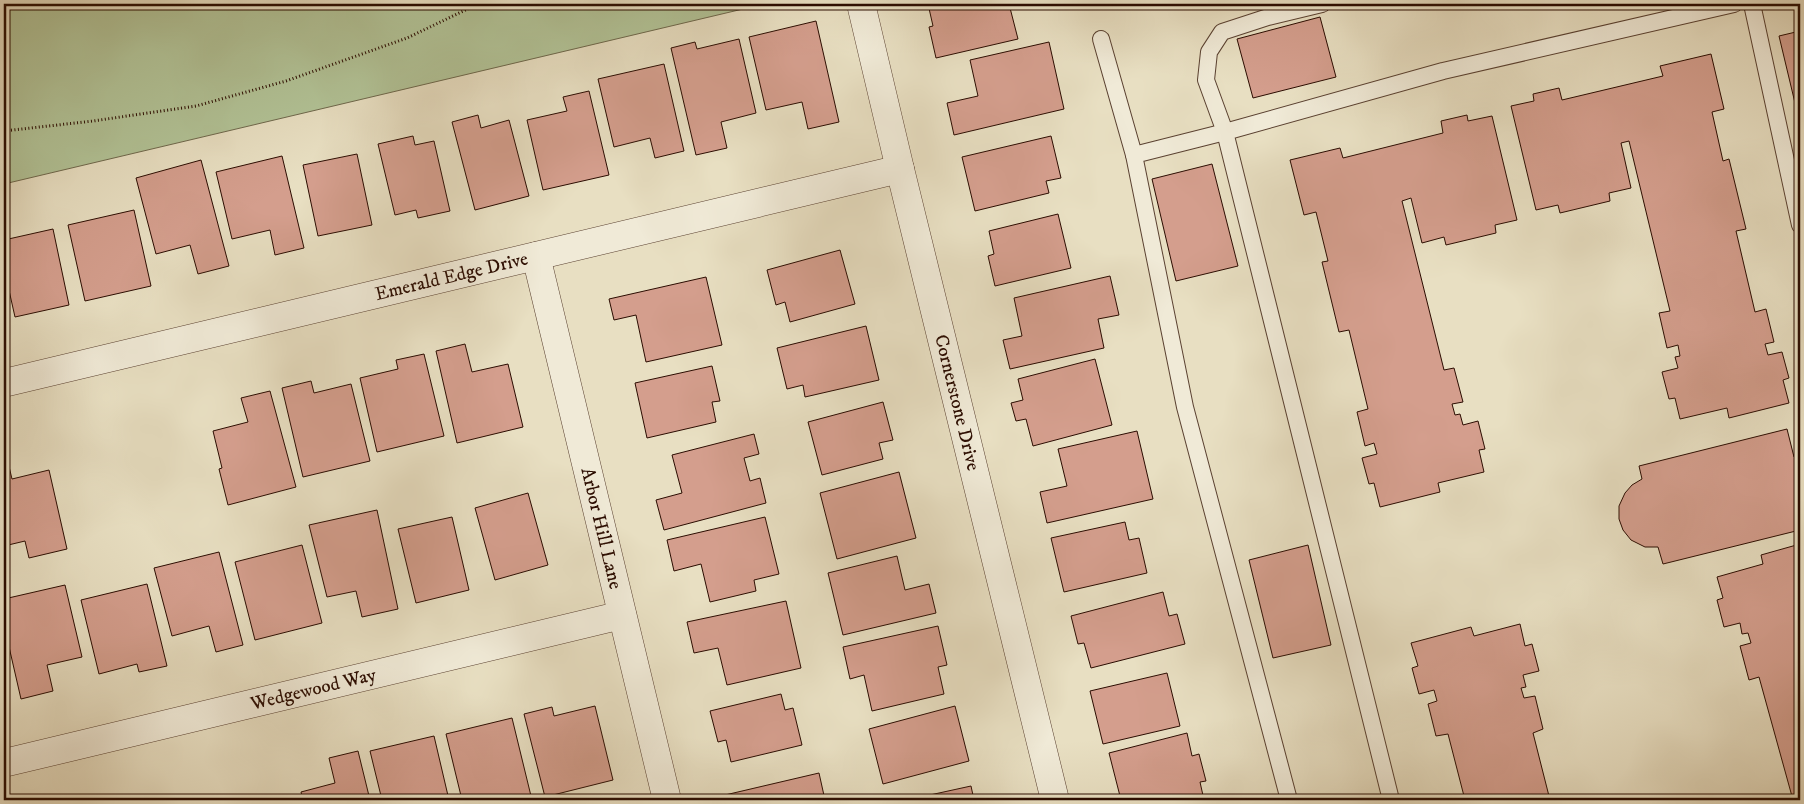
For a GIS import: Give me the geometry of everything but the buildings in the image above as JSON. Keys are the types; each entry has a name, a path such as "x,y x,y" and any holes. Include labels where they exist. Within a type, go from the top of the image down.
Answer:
{"street":[{"name":"Cornerstone Drive","path":"861,4 1055,800"},
{"name":"Emerald Edge Drive","path":"4,383 900,169"},
{"name":"Arbor Hill Lane","path":"536,256 667,800"},
{"name":"Wedgewood Way","path":"4,763 622,615"}],"lane":[{"path":"1322,4 1268,17 1222,32 1209,52 1206,80 1225,132 1390,800"},
{"path":"1134,155 1225,132 1442,71 1734,4"},
{"path":"1752,4 1800,225"},
{"path":"1101,39 1134,155 1185,407 1289,800"}],"path":[{"path":"4,131 93,121 196,106 286,80 407,38 478,4"}],"green space":[{"path":"4,4 764,4 4,184"}]}
